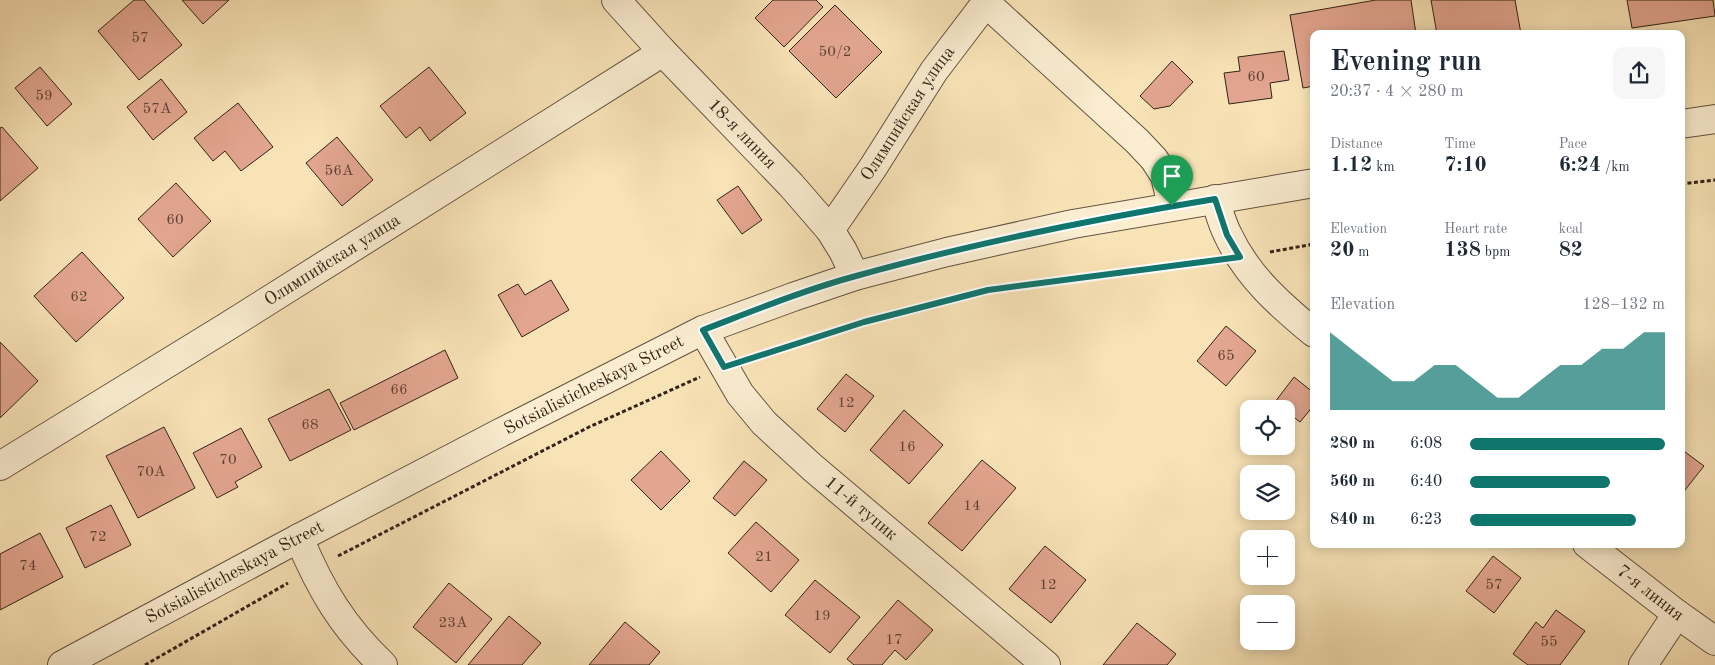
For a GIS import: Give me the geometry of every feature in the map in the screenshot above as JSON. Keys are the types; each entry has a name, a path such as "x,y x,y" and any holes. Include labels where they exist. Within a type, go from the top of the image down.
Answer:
{"street":[{"name":"18-я линия","path":"616,0 663,52 791,185 830,230 855,276"},
{"name":"Олимпийская улица","path":"830,230 872,169 934,71 987,2"},
{"path":"987,2 1137,141 1165,176 1172,206"},
{"name":"Олимпийская улица","path":"0,466 228,326 663,52"},
{"path":"1685,123 1715,118"},
{"name":"Sotsialisticheskaya Street","path":"72,663 299,538 703,330 855,276 947,252 1073,224 1310,184"},
{"path":"1215,199 1227,235 1240,257 1260,284 1283,308 1310,331"},
{"name":"11-й тупик","path":"703,330 740,394 764,423 806,462 1046,665"},
{"path":"299,538 312,569 340,617 361,644 383,665"},
{"name":"7-я линия","path":"1592,548 1715,641"},
{"path":"1643,665 1677,614"}],"path":[{"path":"1685,184 1715,180"},
{"path":"145,665 312,569 589,426 724,367 864,322 988,290 1240,257 1310,245"}],"building":[{"path":"134,0 144,0 182,45 139,80 98,31"},
{"path":"182,0 229,0 203,24"},
{"path":"773,0 816,0 823,7 784,47 755,18"},
{"path":"1376,0 1411,0 1415,30 1310,30 1310,87 1303,88 1290,15"},
{"path":"1431,0 1515,0 1520,30 1436,30"},
{"path":"1627,0 1713,0 1715,16 1632,28"},
{"path":"835,5 882,52 836,98 789,51"},
{"path":"1284,51 1289,80 1270,83 1272,98 1229,104 1224,73 1240,71 1238,57"},
{"path":"1172,61 1193,82 1170,106 1154,109 1140,96"},
{"path":"40,67 72,104 47,126 15,88"},
{"path":"429,67 466,113 430,141 420,127 406,138 380,106"},
{"path":"161,79 187,112 153,140 127,107"},
{"path":"238,103 273,147 241,171 225,151 213,161 194,138"},
{"path":"2,127 38,168 0,201 0,128"},
{"path":"337,137 373,180 342,206 306,163"},
{"path":"176,183 211,221 173,257 138,219"},
{"path":"738,186 762,220 742,234 717,200"},
{"path":"82,252 124,298 76,342 34,296"},
{"path":"551,280 569,310 522,337 498,295 518,284 525,295"},
{"path":"1226,326 1256,351 1226,386 1197,361"},
{"path":"0,342 38,381 0,418"},
{"path":"445,350 458,378 354,430 340,403"},
{"path":"846,374 874,396 845,432 817,409"},
{"path":"1294,377 1310,390 1310,410 1300,422 1295,418 1295,400 1277,400"},
{"path":"329,389 351,430 290,461 268,419"},
{"path":"904,410 943,445 909,484 870,450"},
{"path":"164,427 195,488 138,518 106,456"},
{"path":"241,428 262,467 235,482 238,487 217,498 193,453"},
{"path":"661,451 690,481 661,510 631,480"},
{"path":"1685,452 1704,466 1685,490"},
{"path":"982,460 1016,488 962,551 928,523"},
{"path":"744,461 767,480 735,516 713,498"},
{"path":"111,505 131,545 85,568 66,528"},
{"path":"756,522 799,560 771,592 728,553"},
{"path":"40,533 63,577 0,610 0,554"},
{"path":"1045,546 1086,580 1051,623 1009,589"},
{"path":"1493,556 1521,578 1494,613 1466,591"},
{"path":"815,580 860,617 830,653 785,615"},
{"path":"449,583 492,619 456,663 413,627"},
{"path":"898,600 933,630 906,660 895,650 882,665 854,665 847,659"},
{"path":"1556,610 1585,631 1560,665 1528,665 1513,654 1536,622 1543,628"},
{"path":"509,616 541,643 522,665 468,665"},
{"path":"625,622 660,652 649,665 589,665"},
{"path":"1137,623 1176,654 1167,665 1103,665"}],"route":[{"path":"1215,199 1227,235 1240,257 988,290 864,322 724,367 703,330 855,276 947,252 1073,224 1172,206 1215,199"}]}
